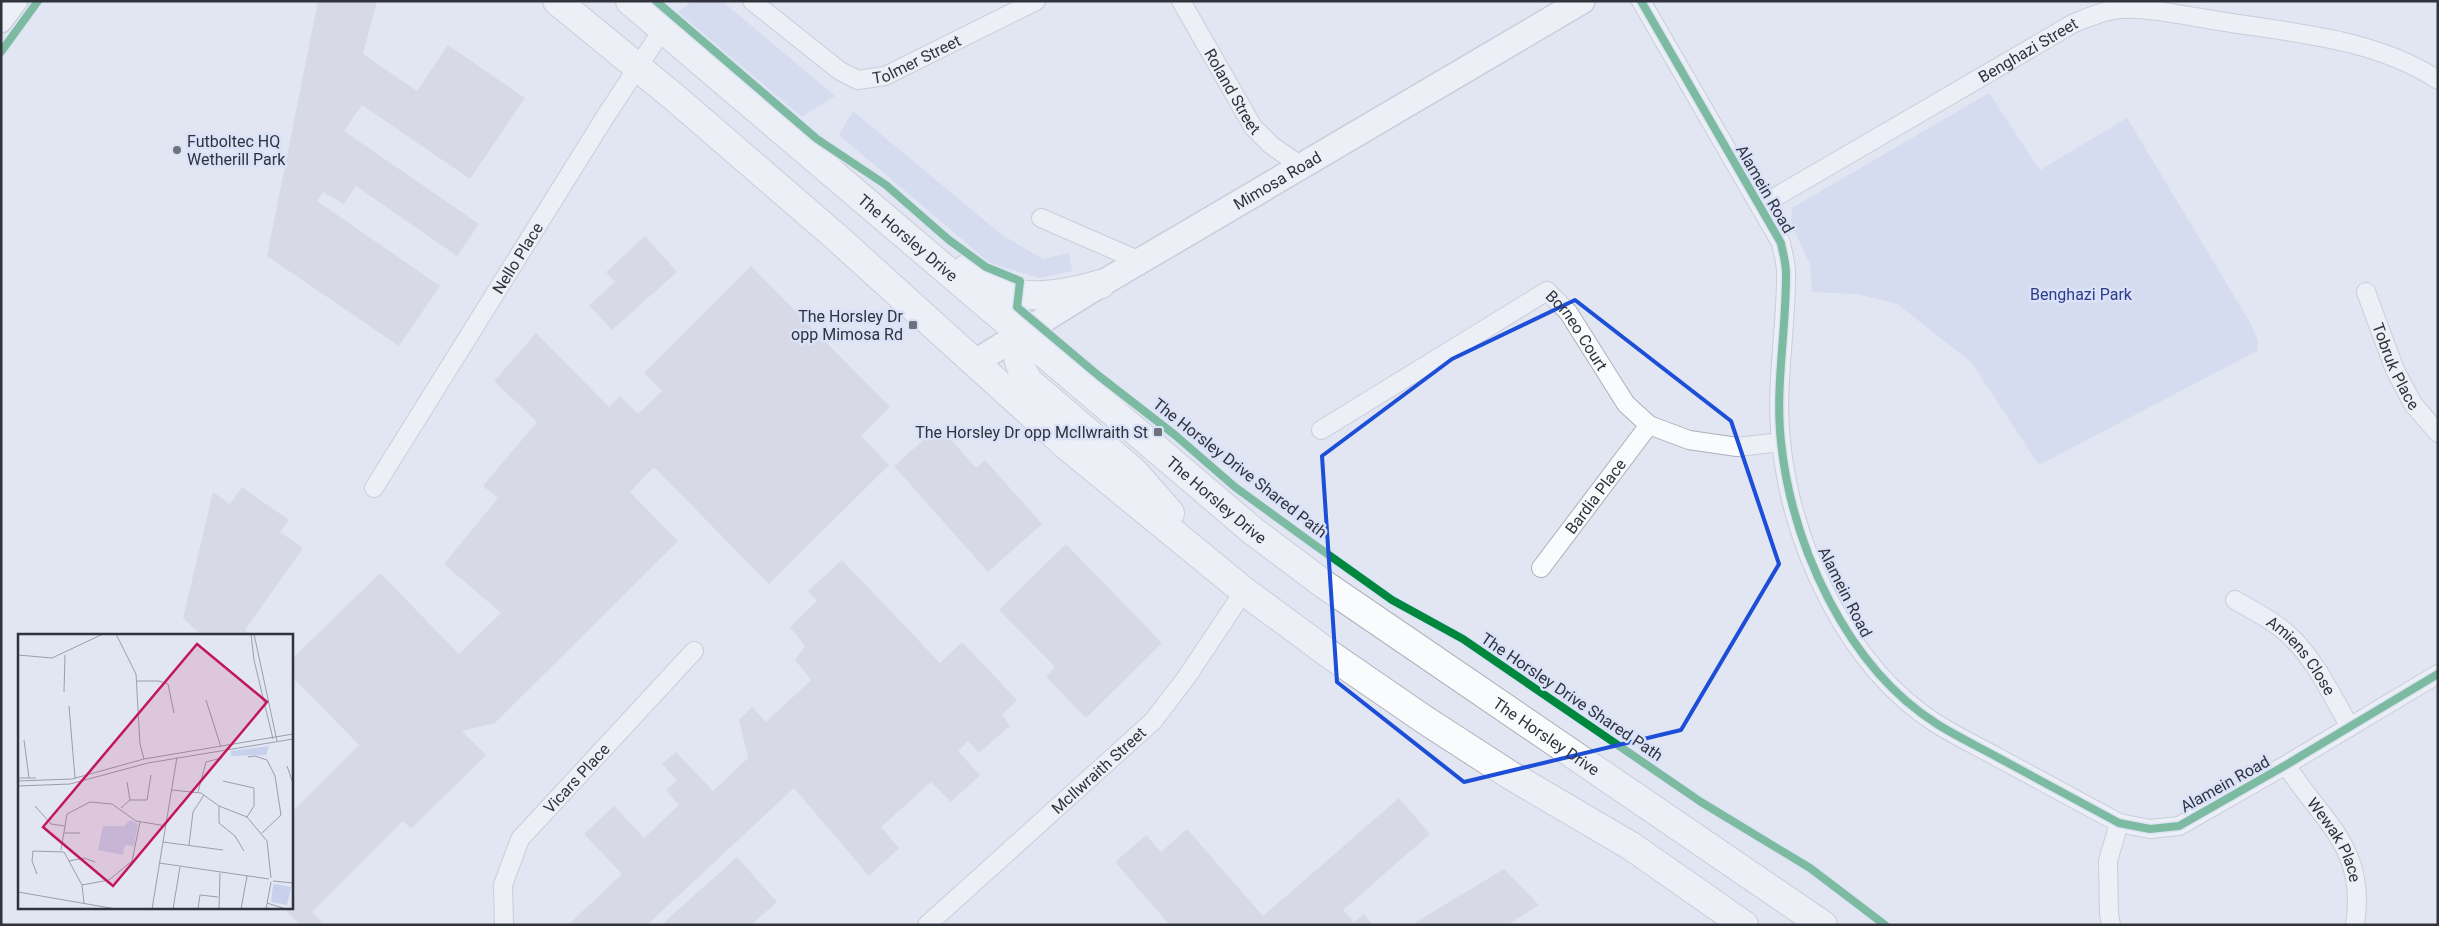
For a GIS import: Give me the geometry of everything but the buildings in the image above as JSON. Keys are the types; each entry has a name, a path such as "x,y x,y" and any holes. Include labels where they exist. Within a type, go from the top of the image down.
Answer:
{"main road":[{"path":"557,1 638,67 835,236 1068,447 1244,591 1332,656 1433,725 1510,775 1632,846 1744,925"},
{"name":"The Horsley Drive","path":"630,1 1254,531 1325,585 1823,925"},
{"name":"Mimosa Road","path":"974,363 1101,284 1582,1"},
{"path":"835,176 920,229 976,278 994,286 1018,294 1042,296 1066,294 1101,284"},
{"path":"1021,333 1016,350 1020,368 1029,382 1134,472 1168,512 1199,539 1244,591"}],"street":[{"path":"1,22 17,1"},
{"name":"Tolmer Street","path":"752,1 840,71 858,80 885,76 1036,1"},
{"name":"Roland Street","path":"1180,1 1253,127 1271,145 1301,166"},
{"name":"Alamein Road","path":"1641,1 1781,243 1787,275 1781,342 1781,442 1791,500 1820,581 1851,640 1889,685 1936,724 2119,823 2150,829 2179,826 2286,765 2438,674"},
{"name":"Benghazi Street","path":"1760,206 2074,23 2099,13 2122,9 2186,16 2349,42 2419,68 2438,80"},
{"name":"Nello Place","path":"374,488 663,29"},
{"path":"1041,218 1140,261"},
{"name":"Borneo Court","path":"1321,430 1547,291 1568,312 1626,404 1649,425 1689,440 1737,447 1781,442"},
{"name":"Tobruk Place","path":"2366,292 2395,370 2413,404 2438,433"},
{"name":"Bardia Place","path":"1541,568 1649,425"},
{"name":"McIlwraith Street","path":"927,925 1153,721 1186,678 1244,591"},
{"name":"Amiens Close","path":"2235,600 2272,622 2294,639 2317,670 2350,727"},
{"name":"Vicars Place","path":"504,925 503,885 520,839 694,650"},
{"name":"Wewak Place","path":"2286,765 2302,789 2335,828 2351,856 2358,882 2355,925"},
{"path":"2111,925 2108,861 2119,823"}],"highlighted area":[{"path":"1575,300 1731,421 1779,564 1681,730 1464,782 1337,682 1322,456 1452,359"}],"green space":[{"path":"692,1 722,1 835,96 802,117 678,12"},
{"name":"Benghazi Park","path":"1989,93 2040,170 2127,118 2251,324 2258,341 2257,351 2039,465 1971,362 1897,304 1857,294 1812,292 1810,264 1791,224 1792,208"},
{"path":"853,111 1002,235 1043,259 1069,253 1072,271 1039,278 990,263 839,135"}],"cycle path":[{"path":"1,52 38,1"},
{"name":"The Horsley Drive Shared Path","path":"656,1 817,139 886,185 949,240 986,267 1020,281 1017,307 1099,376 1175,435 1235,487 1392,600 1463,639 1701,802 1810,868 1885,925"},
{"path":"1641,1 1781,243 1786,273 1779,421 1787,482 1797,522 1811,562 1829,601 1851,637 1876,671 1905,700 1952,733 2119,823 2150,829 2179,826 2286,765 2438,674"}],"place":[{"name":"Futboltec HQ Wetherill Park","path":"177,150"},
{"name":"The Horsley Dr opp Mimosa Rd","path":"913,325"},
{"name":"The Horsley Dr opp McIlwraith St","path":"1158,432"}]}
